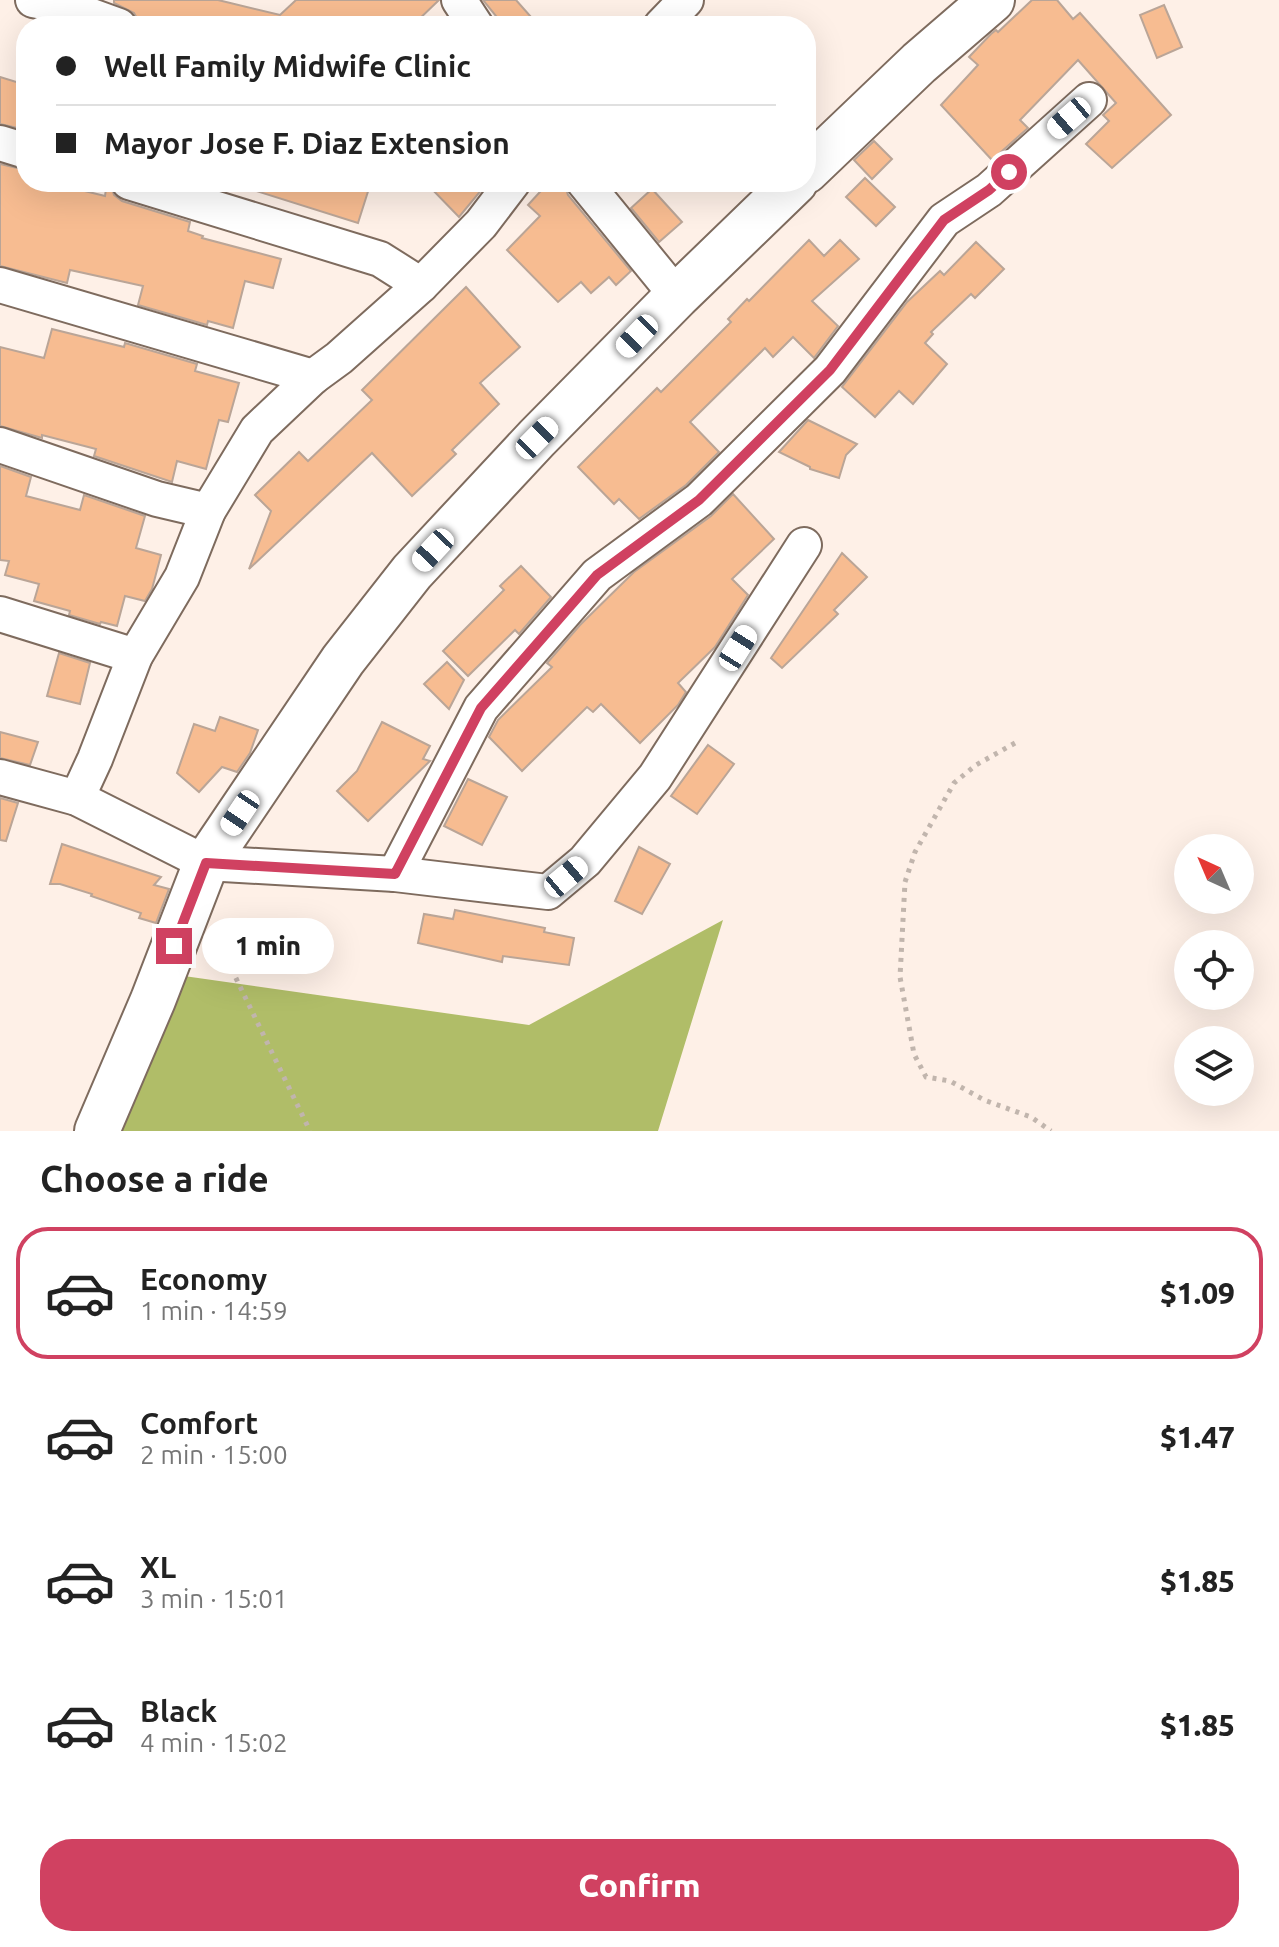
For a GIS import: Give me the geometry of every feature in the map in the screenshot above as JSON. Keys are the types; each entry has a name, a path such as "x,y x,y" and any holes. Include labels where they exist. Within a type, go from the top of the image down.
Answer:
{"street":[{"path":"33,0 92,16"},
{"path":"671,16 686,0"},
{"path":"816,161 919,63 992,0"},
{"path":"395,874 481,708 597,575 699,500 830,370 944,220 989,190 1089,100"},
{"path":"162,192 380,259 421,285"},
{"path":"77,798 135,656 182,577 208,511 257,430 313,377 421,285 481,224 498,192"},
{"path":"592,192 677,296"},
{"path":"97,1131 153,1000 206,863 343,660 412,572 537,438 785,192"},
{"path":"0,285 313,377"},
{"path":"0,445 157,499 208,511"},
{"path":"0,777 77,798 206,863 395,874 548,892 585,861 655,777 804,545"},
{"path":"0,614 135,656"}],"path":[{"path":"1015,743 976,765 954,783 915,852 905,882 900,977 914,1054 926,1077 950,1081 984,1100 1031,1117 1051,1131"},
{"path":"221,925 232,970 310,1131"}],"green space":[{"path":"723,920 658,1131 111,1131 177,975 529,1025"}],"building":[{"path":"114,0 218,0 280,15 296,0 439,0 422,16 136,16 114,3"},
{"path":"483,0 516,0 530,16 496,16"},
{"path":"1032,0 1057,0 1073,19 1080,13 1171,115 1112,168 1086,144 1109,121 1103,115 1116,103 1078,60 1020,120 1028,128 992,160 941,105 978,65 969,57"},
{"path":"1164,5 1182,47 1157,58 1140,15"},
{"path":"0,77 16,82 16,128 0,124"},
{"path":"874,141 892,159 872,179 854,160"},
{"path":"0,164 16,168 16,192 89,192 105,196 106,192 113,192 122,201 190,222 188,231 202,238 281,259 273,288 245,281 233,328 208,321 207,325 138,305 143,286 70,270 67,283 0,266"},
{"path":"865,178 895,207 876,226 846,197"},
{"path":"260,192 368,192 358,223"},
{"path":"435,192 480,192 459,217"},
{"path":"540,192 567,192 631,271 616,285 609,277 591,293 581,282 558,302 507,250 540,216 528,205"},
{"path":"649,192 655,192 682,222 659,242 631,208"},
{"path":"809,240 824,256 840,240 859,259 812,301 838,326 814,358 793,337 773,357 765,348 690,422 719,452 686,485 639,519 619,499 614,504 578,467 657,388 661,392 731,322 728,319 747,299 749,301"},
{"path":"976,242 1004,269 975,298 971,294 931,332 933,334 925,343 947,364 913,404 899,391 875,417 842,387 907,302 940,271 944,275"},
{"path":"466,287 520,347 480,383 499,404 452,450 456,454 412,496 372,453 249,569 271,511 255,495 299,452 308,461 372,400 362,390"},
{"path":"52,329 124,347 125,343 197,364 195,371 239,383 228,422 219,420 206,469 177,461 172,482 94,456 96,449 0,426 0,347 44,358"},
{"path":"808,420 857,444 846,455 839,478 810,469 779,452"},
{"path":"0,466 31,477 26,496 80,510 84,495 145,516 136,548 161,555 152,589 145,601 125,596 117,626 69,615 70,611 34,601 39,584 5,575 9,561 0,560"},
{"path":"733,494 774,539 732,579 748,595 715,647 678,683 686,692 678,705 640,743 601,704 593,712 587,707 522,771 489,737 498,720 552,667 547,663 580,625 634,572 711,516"},
{"path":"842,553 867,577 834,610 838,614 782,668 771,658"},
{"path":"521,566 551,597 519,634 515,630 468,676 443,651 504,590 500,586"},
{"path":"59,653 90,663 80,704 47,696"},
{"path":"447,662 464,680 449,709 424,684"},
{"path":"220,717 258,730 250,753 237,772 222,767 199,792 177,773 194,724 215,731"},
{"path":"382,722 430,746 423,759 430,761 368,821 337,791 357,771"},
{"path":"0,732 38,742 30,765 0,758"},
{"path":"708,745 734,764 697,814 671,796"},
{"path":"468,779 507,797 482,845 444,826"},
{"path":"0,798 18,803 6,841 0,840"},
{"path":"62,844 161,877 154,885 169,889 156,923 139,918 141,913 92,894 50,884"},
{"path":"639,847 670,864 642,914 615,901"},
{"path":"455,910 545,928 544,932 574,938 569,965 503,956 502,962 418,943 424,914 453,919"}],"route":[{"path":"174,946 206,863 395,874 481,708 597,575 699,500 830,370 944,220 989,190 1009,172"}]}
